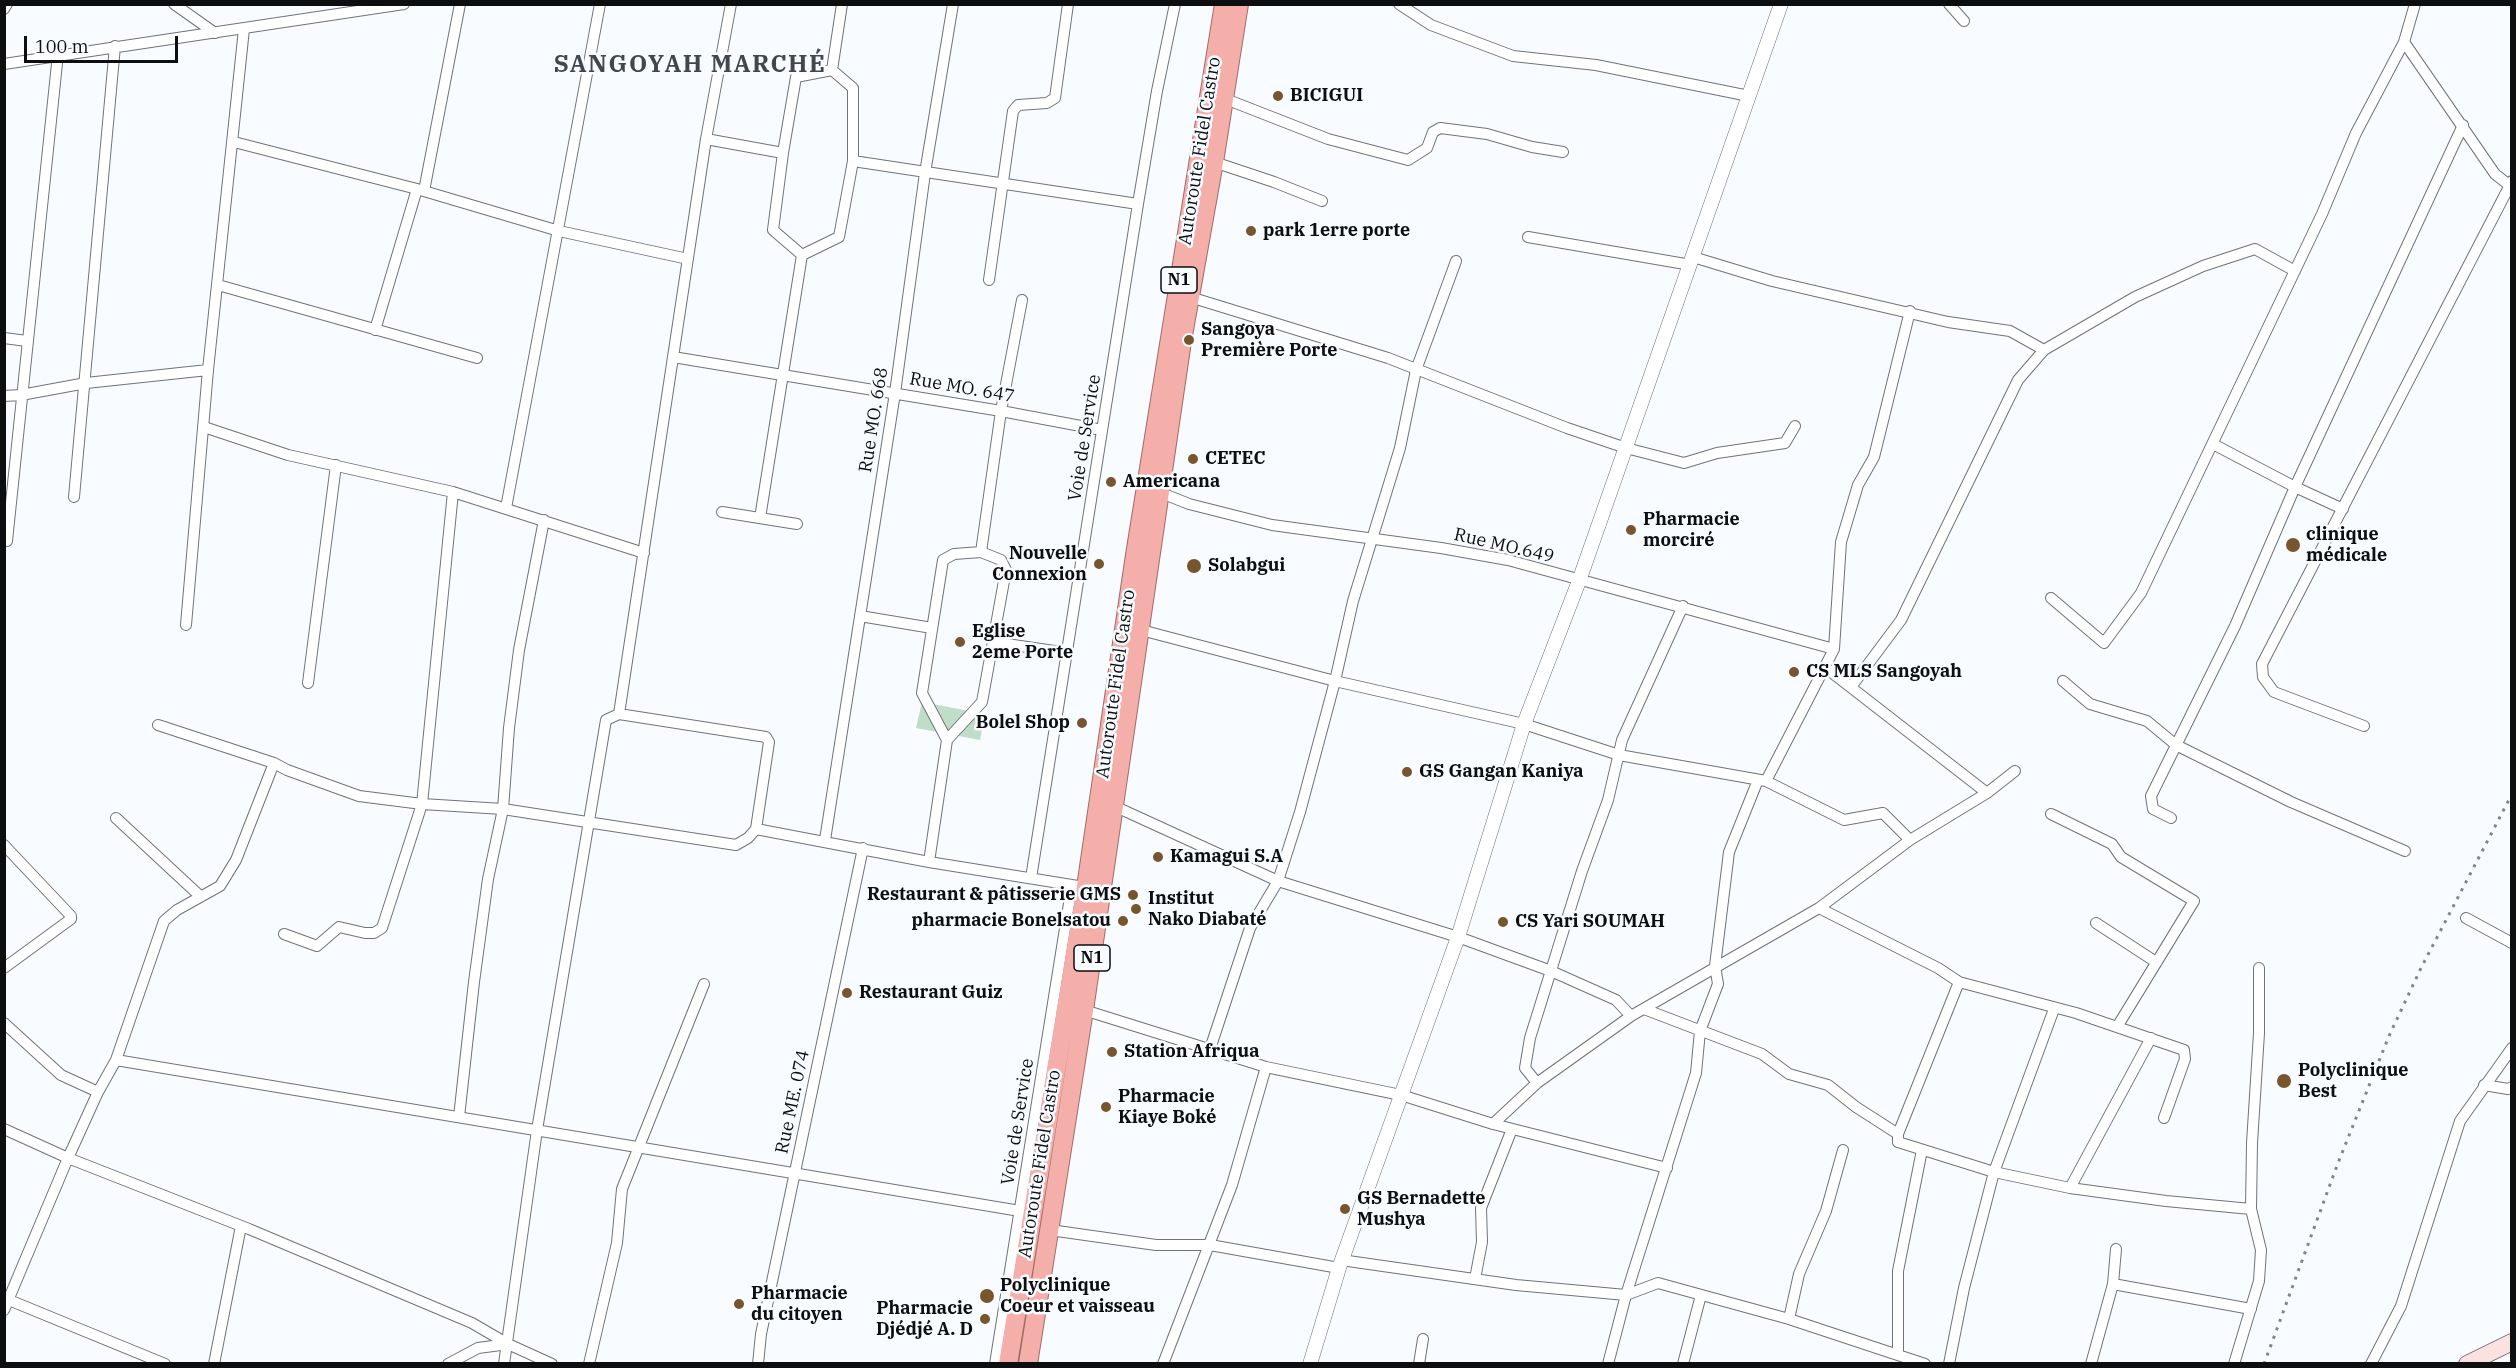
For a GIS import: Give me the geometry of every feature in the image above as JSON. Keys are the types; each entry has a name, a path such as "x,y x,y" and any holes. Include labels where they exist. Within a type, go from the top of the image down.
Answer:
{"highway":[{"name":"Autoroute Fidel Castro","path":"1005,1355 1038,1137 1224,4"},
{"name":"Autoroute Fidel Castro","path":"1028,1364 1084,1010 1141,630 1159,492 1239,4"}],"main road":[{"path":"2470,1363 2511,1342"}],"street":[{"path":"4,9 7,4"},
{"path":"174,4 215,33"},
{"path":"4,64 58,54 244,29 404,4"},
{"path":"375,330 421,190 460,4"},
{"path":"506,508 600,4"},
{"path":"619,714 706,139 731,4"},
{"path":"832,70 842,4"},
{"name":"Rue MO. 668","path":"825,840 895,393 925,173 953,4"},
{"path":"989,280 1016,107 1047,103 1055,98 1068,4"},
{"name":"Voie de Service","path":"1031,878 1138,204 1157,91 1175,4"},
{"path":"1399,4 1431,25 1513,56 1596,65 1749,96"},
{"path":"1310,1364 1340,1264 1458,937 1524,724 1579,581 1781,4"},
{"path":"1949,4 1964,21"},
{"path":"2051,597 2104,643 2141,594 2295,271 2356,133 2404,42 2415,4"},
{"path":"186,625 208,370 234,142 244,29"},
{"path":"2364,726 2274,692 2263,677 2262,664 2510,183 2495,174 2404,42"},
{"path":"74,497 115,46"},
{"path":"7,541 58,54"},
{"path":"802,255 773,230 783,153 796,78 832,70"},
{"path":"802,255 839,237 853,160 853,88 832,70"},
{"path":"1223,98 1328,139 1408,160 1427,148 1432,132 1440,128 1486,134 1532,147 1563,152"},
{"path":"2170,818 2152,808 2151,796 2235,626 2295,487 2463,125"},
{"path":"706,139 783,153"},
{"path":"234,142 421,190 559,231 688,259"},
{"path":"853,160 925,173 1071,192 1138,204"},
{"path":"1214,162 1322,201"},
{"path":"1528,237 1692,261 1910,311 1948,322 2010,331 2044,350"},
{"path":"1851,687 1901,620 2018,380 2044,350 2135,297 2203,266 2255,249 2295,271"},
{"path":"760,518 802,255"},
{"path":"1210,1049 1250,928 1278,881 1300,812 1335,681 1353,601 1400,448 1416,370 1456,261"},
{"path":"218,285 477,358"},
{"path":"1191,297 1388,358 1524,412 1626,448 1684,463 1717,453 1785,443 1795,426"},
{"path":"981,552 1001,411 1022,300"},
{"path":"1608,1364 1626,1295 1696,1072 1700,1031 1718,984 1716,966 1729,852 1762,781 1826,668 1833,651 1841,542 1858,485 1874,457 1910,311"},
{"path":"4,338 27,341"},
{"name":"Rue MO. 647","path":"673,357 1102,430"},
{"path":"4,396 86,383 208,370"},
{"path":"204,427 288,455 453,492 644,553"},
{"path":"2213,444 2343,509"},
{"path":"308,683 336,465"},
{"path":"284,934 317,946 339,927 365,933 374,933 382,928 422,804 453,492"},
{"name":"Rue MO.649","path":"1159,492 1189,504 1272,525 1441,548 1508,560 1579,581 1683,606 1833,651"},
{"path":"722,512 797,524"},
{"path":"459,1117 488,879 503,809 509,728 519,650 544,520"},
{"path":"929,862 947,740 982,702 1006,570 1001,560 981,552 954,554 943,560 922,693 947,740"},
{"path":"1537,1083 1525,1068 1530,1038 1582,871 1608,800 1622,740 1683,606"},
{"path":"860,616 932,628"},
{"path":"1141,630 1335,681 1524,724 1619,755 1762,781 1844,820 1883,813 1910,840"},
{"path":"993,642 1068,653"},
{"path":"1826,668 1987,793"},
{"path":"2062,681 2090,704 2147,721 2176,745 2291,802 2405,851"},
{"path":"158,725 274,763 287,770 359,796 422,804 503,809 590,824 736,845 748,838 756,829 769,742 766,737 619,714 606,720 590,824 537,1130 504,1364"},
{"path":"165,1364 6,1303 68,1158 98,1092 116,1060 164,921 200,896 220,886 236,860 274,763"},
{"path":"1493,1124 1537,1083 1631,1016 1819,908 1910,840 1987,793 2015,771"},
{"path":"1114,806 1278,881 1458,937 1551,971 1616,1000 1631,1016"},
{"path":"2051,814 2112,844 2121,857 2194,901 2117,1027"},
{"path":"116,818 200,896"},
{"path":"756,829 825,840 929,862 1079,886"},
{"path":"4,845 71,916 71,919 4,968"},
{"name":"Rue ME. 074","path":"758,1364 761,1334 863,848"},
{"path":"1819,908 1938,968 1959,982 2076,1013 2184,1050 2186,1054 2164,1118"},
{"path":"2466,918 2511,943"},
{"path":"2096,923 2156,962"},
{"path":"2234,1364 2259,1281 2261,1250 2252,1209 2252,1143 2259,1033 2259,968"},
{"path":"1959,982 1898,1134 1898,1142 1994,1172 2070,1188 2166,1201 2252,1209"},
{"path":"589,1364 617,1243 622,1189 704,984"},
{"path":"1644,1009 1762,1054 1789,1074 1828,1085 1856,1107 1898,1134"},
{"path":"1949,1364 1964,1288 1994,1172 2054,1009"},
{"path":"1084,1010 1266,1067 1401,1095 1493,1124 1667,1168"},
{"path":"4,1023 61,1075 98,1092"},
{"path":"2070,1188 2151,1038"},
{"path":"2371,1364 2401,1306 2460,1120 2511,1048"},
{"path":"116,1060 1020,1210"},
{"path":"1163,1364 1233,1185 1266,1067"},
{"path":"2484,1085 2508,1089 2511,1087"},
{"path":"4,1129 68,1158 241,1226 472,1323 508,1344 552,1364"},
{"path":"1475,1279 1482,1242 1481,1208 1512,1129"},
{"name":"Voie de Service","path":"995,1364 1005,1355 1020,1210 1038,1137"},
{"path":"1789,1319 1799,1274 1826,1211 1843,1150"},
{"path":"1898,1353 1898,1271 1922,1150"},
{"path":"214,1364 241,1226"},
{"path":"1050,1230 1156,1245 1210,1245 1340,1264 1626,1295 1658,1283 1789,1319 1898,1353 1920,1363"},
{"path":"2091,1364 2113,1284 2116,1249"},
{"path":"2113,1284 2251,1310"},
{"path":"1683,1364 1701,1295"},
{"path":"1419,1364 1423,1339"},
{"path":"448,1364 478,1348 508,1344"}],"green space":[{"path":"922,702 985,714 980,740 916,728"}],"railway":[{"path":"2264,1364 2338,1163 2389,1036 2421,968 2512,794"}],"place":[{"name":"BICIGUI","path":"1278,96"},
{"name":"park 1erre porte","path":"1251,231"},
{"name":"Sangoya Première Porte","path":"1189,340"},
{"name":"CETEC","path":"1193,459"},
{"name":"Americana","path":"1111,482"},
{"name":"Pharmacie morciré","path":"1631,530"},
{"name":"clinique médicale","path":"2293,545"},
{"name":"Nouvelle Connexion","path":"1099,564"},
{"name":"Solabgui","path":"1194,566"},
{"name":"Eglise 2eme Porte","path":"960,642"},
{"name":"CS MLS Sangoyah","path":"1794,672"},
{"name":"Bolel Shop","path":"1082,723"},
{"name":"GS Gangan Kaniya","path":"1407,772"},
{"name":"Kamagui S.A","path":"1158,857"},
{"name":"Restaurant & pâtisserie GMS","path":"1133,895"},
{"name":"Institut Nako Diabaté","path":"1136,909"},
{"name":"pharmacie Bonelsatou","path":"1123,921"},
{"name":"CS Yari SOUMAH","path":"1503,922"},
{"name":"Restaurant Guiz","path":"847,993"},
{"name":"Station Afriqua","path":"1112,1052"},
{"name":"Polyclinique Best","path":"2284,1081"},
{"name":"Pharmacie Kiaye Boké","path":"1106,1107"},
{"name":"GS Bernadette Mushya","path":"1345,1209"},
{"name":"Polyclinique Coeur et vaisseau","path":"987,1296"},
{"name":"Pharmacie du citoyen","path":"739,1304"},
{"name":"Pharmacie Djédjé A. D","path":"985,1319"}],"district":[{"name":"SANGOYAH MARCHÉ","path":"690,65"}]}
